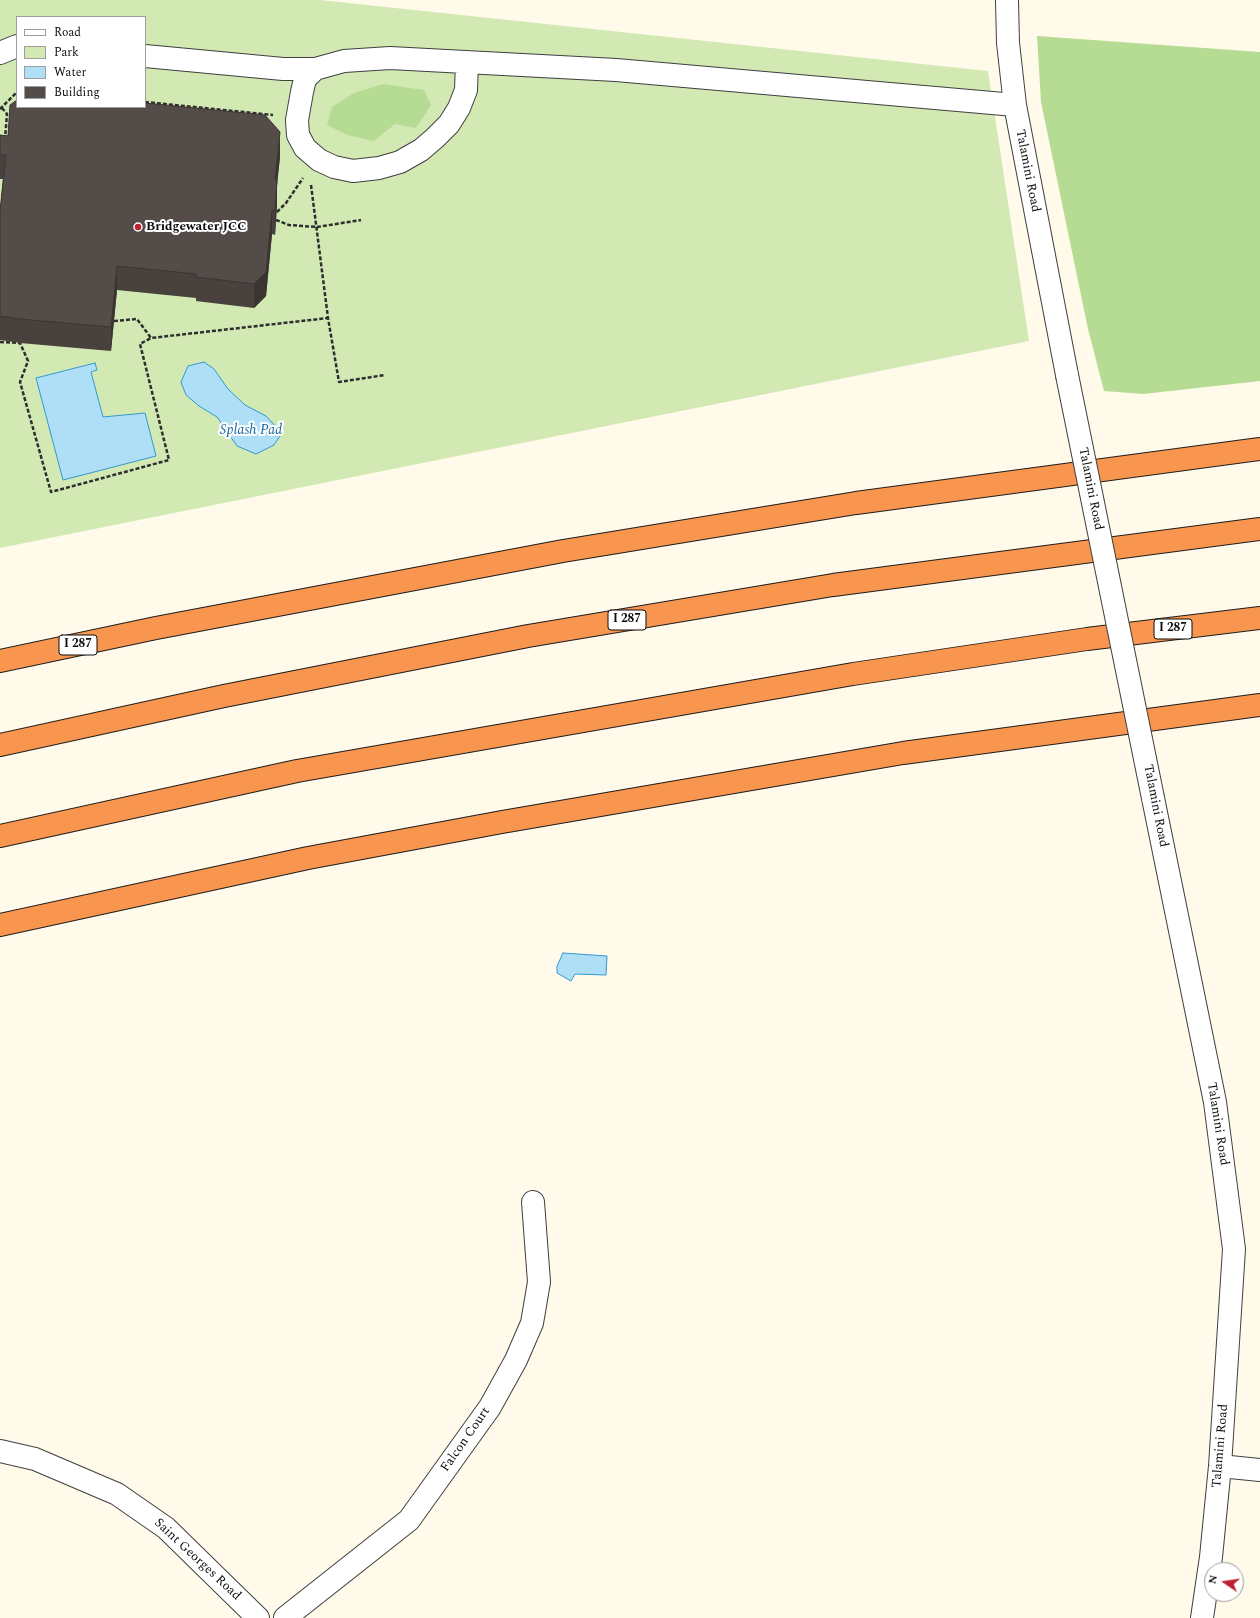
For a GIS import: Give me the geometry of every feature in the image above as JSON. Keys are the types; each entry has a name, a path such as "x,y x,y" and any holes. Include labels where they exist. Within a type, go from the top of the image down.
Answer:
{"highway":[{"name":"I 287","path":"0,661 156,628 571,550 856,503 1260,449"},
{"name":"I 287","path":"0,745 224,696 528,636 833,585 1260,529"},
{"name":"I 287","path":"0,836 298,771 845,675 1087,639 1260,618"},
{"path":"0,925 308,858 502,822 903,754 1260,705"}],"street":[{"name":"Talamini Road","path":"1007,0 1008,43 1015,105 1067,375 1215,1102 1234,1250 1220,1466 1211,1557 1202,1618"},
{"path":"0,53 16,46"},
{"path":"146,56 283,69 314,69 344,61 390,58 616,70 1015,105"},
{"path":"314,69 306,79 302,92 297,120 298,135 305,148 319,160 334,167 359,171 379,168 400,162 421,150 449,124 459,108 466,90 467,62"},
{"name":"Falcon Court","path":"285,1618 409,1520 490,1406 516,1360 532,1323 539,1282 533,1202"},
{"name":"Saint Georges Road","path":"0,1451 35,1459 117,1494 166,1528 258,1618"},
{"path":"1220,1466 1260,1470"}],"path":[{"path":"13,118 1,108 16,93"},
{"path":"146,102 279,116"},
{"path":"4,144 7,114"},
{"path":"277,212 286,203 304,176 307,179"},
{"path":"311,181 328,318 339,382 385,375"},
{"path":"276,220 290,225 317,227 361,220"},
{"path":"0,342 20,343 28,361 20,382 51,492 170,460 140,344 151,338 328,318"},
{"path":"114,321 137,319 151,338"}],"green space":[{"path":"0,0 320,0 988,71 1029,341 0,548"},
{"path":"1037,36 1260,52 1260,381 1143,394 1104,391 1088,329 1041,102"},
{"path":"383,84 424,90 431,105 416,128 395,124 374,141 347,135 327,125 332,107 354,93"}],"water":[{"name":"Splash Pad","path":"204,362 214,369 228,389 245,405 266,416 282,433 274,445 256,454 237,446 217,417 199,406 186,395 181,382 188,366"},
{"path":"95,363 97,370 91,372 103,417 145,413 156,456 63,480 36,378"},
{"path":"563,953 607,956 606,975 575,974 571,981 557,973 557,966"}],"building":[{"name":"Bridgewater JCC","path":"16,101 16,108 146,108 146,103 265,115 280,132 275,180 277,181 275,211 272,210 266,272 254,284 196,277 196,274 117,266 111,327 0,316 0,211 6,155 0,155 0,135 8,136 10,105"}],"place":[{"name":"Bridgewater JCC","path":"138,227"}]}
